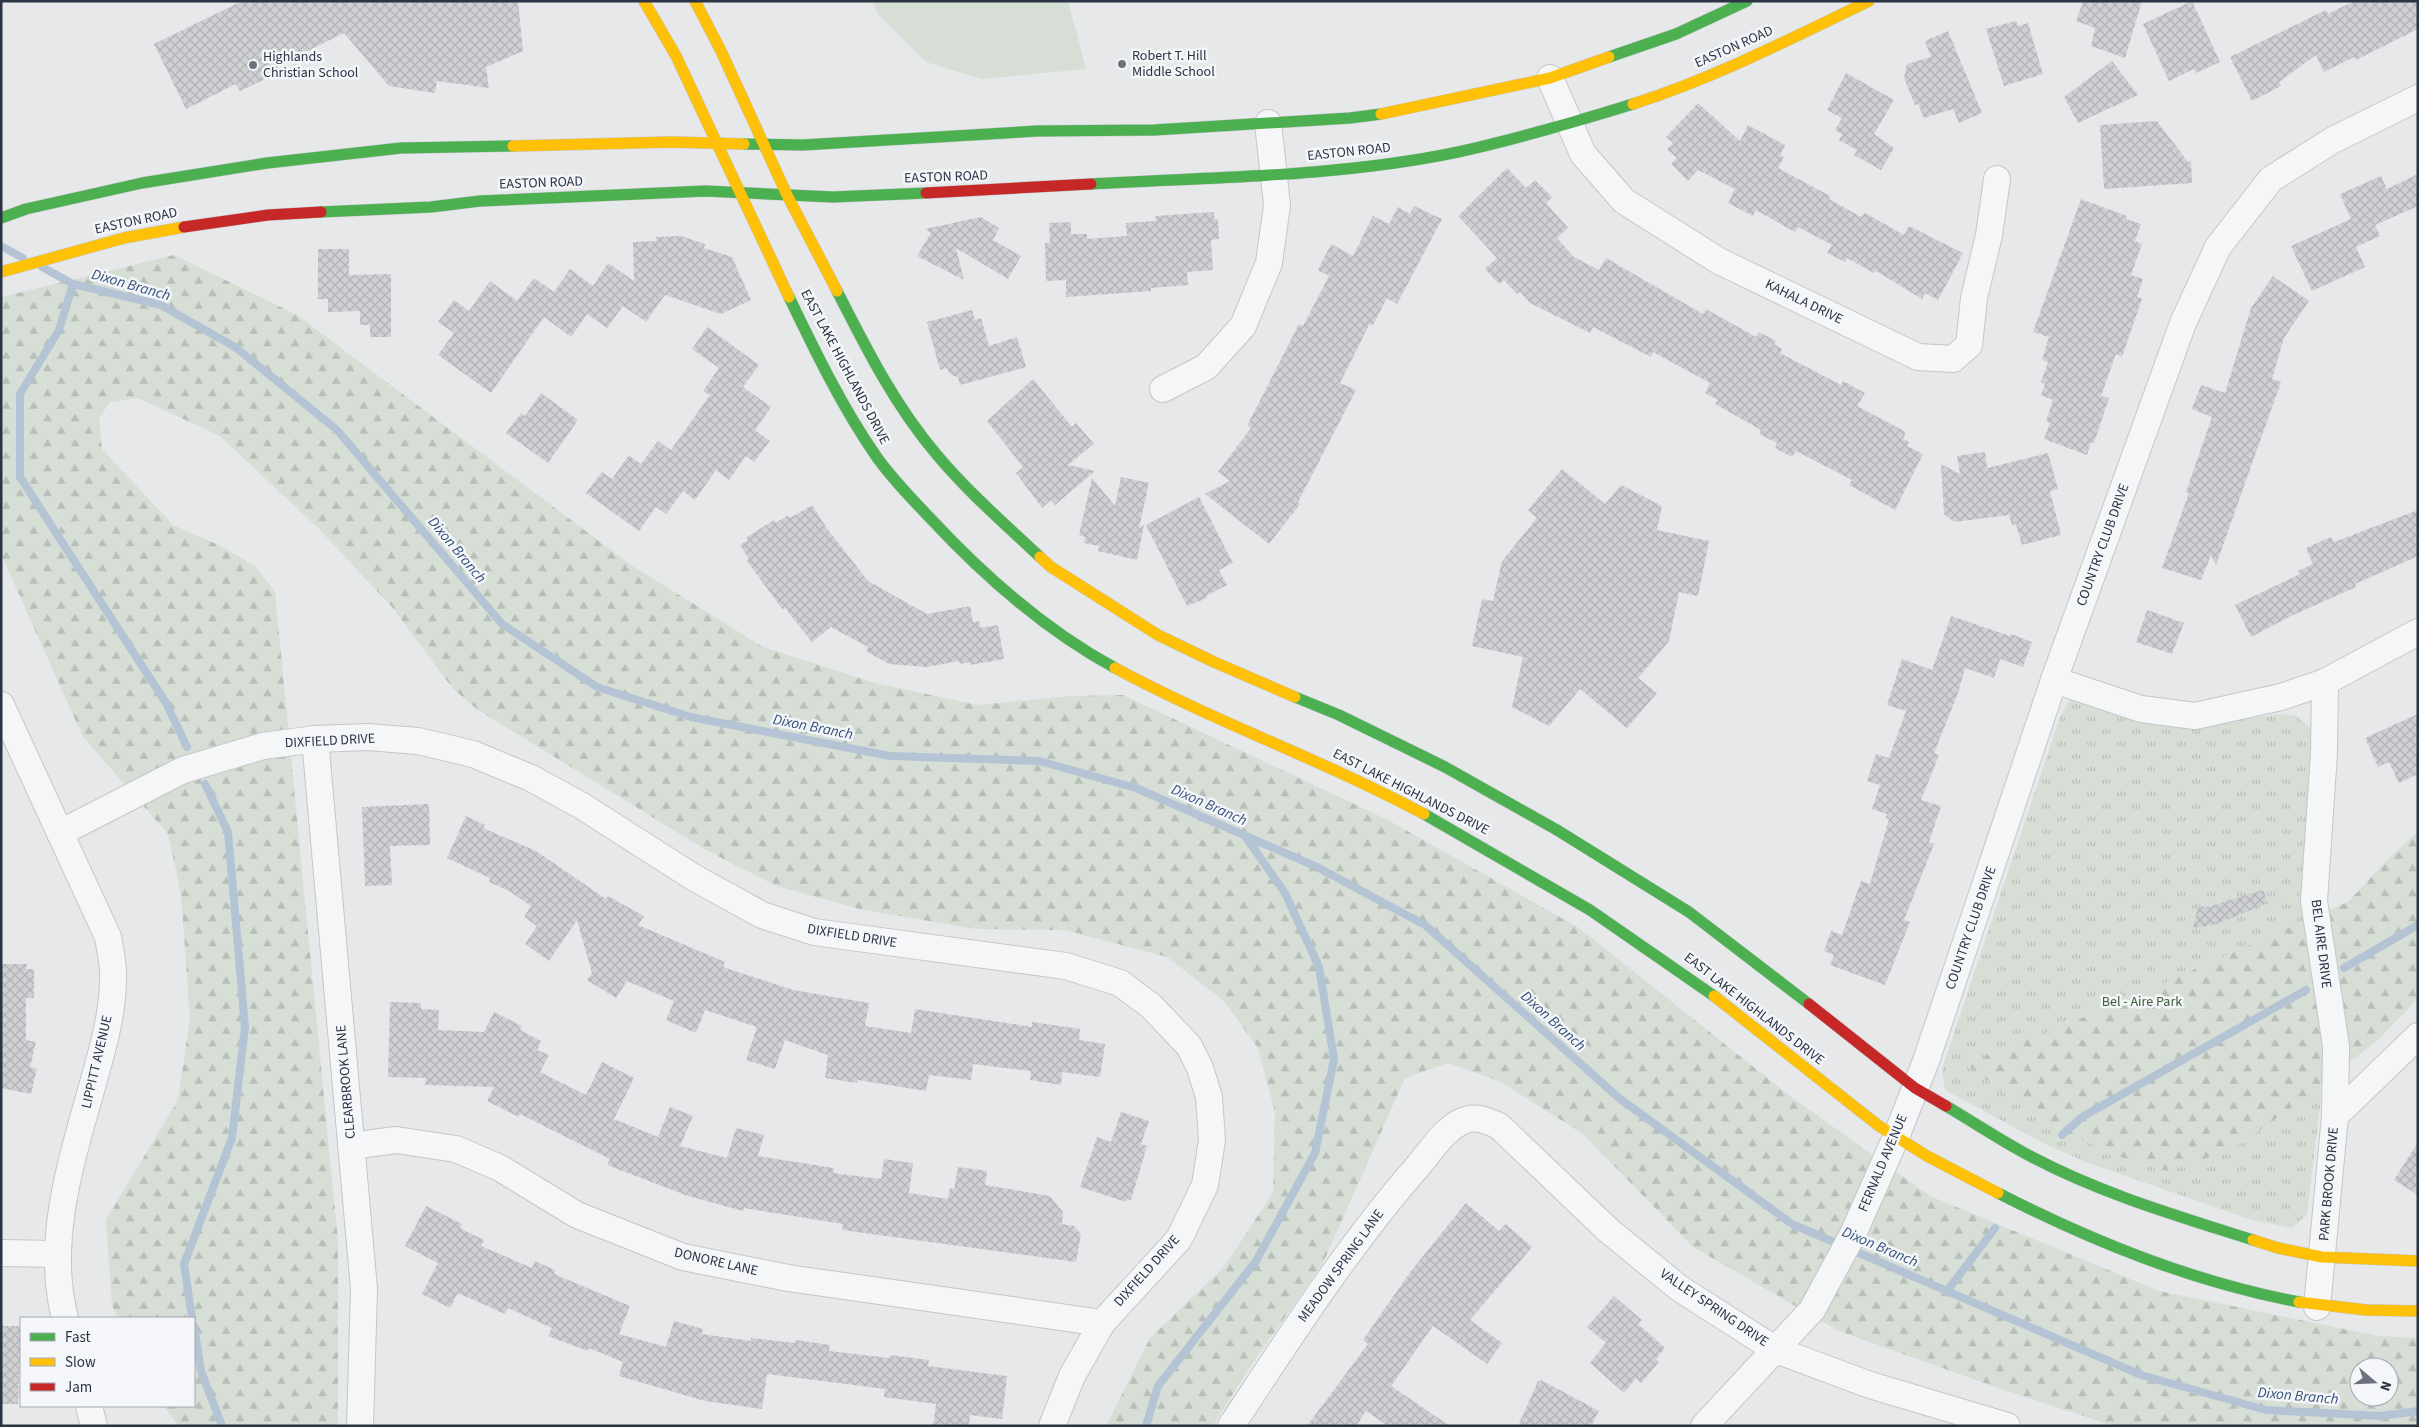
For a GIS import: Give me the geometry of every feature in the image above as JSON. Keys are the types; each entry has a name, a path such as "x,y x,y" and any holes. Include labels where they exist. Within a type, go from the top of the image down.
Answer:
{"main road":[{"name":"EAST LAKE HIGHLANDS DRIVE","path":"644,1 684,70 807,334 866,443 893,478 977,567 1018,604 1077,645 1155,690 1359,780 1468,837 1559,890 1629,935 1699,984 1853,1106 1896,1137 1946,1167 2058,1223 2143,1259 2252,1294 2317,1306 2385,1312 2418,1311"},
{"name":"EAST LAKE HIGHLANDS DRIVE","path":"695,1 720,49 764,145 852,324 902,407 943,461 975,496 1051,567 1158,634 1214,662 1348,719 1445,767 1557,830 1688,912 1794,991 1915,1088 2032,1157 2160,1212 2278,1248 2322,1257 2418,1261"},
{"path":"1,218 26,209 142,183 217,170 401,148 717,143 764,145 1037,131 1154,130 1350,118 1388,113 1550,78 1676,34 1746,1"},
{"name":"EASTON ROAD","path":"1,272 53,256 124,238 217,220 268,215 431,208 480,201 706,191 833,197 983,191 1275,174 1382,164 1457,152 1569,124 1660,95 1742,61 1870,1"}],"street":[{"name":"KAHALA DRIVE","path":"1550,78 1583,154 1624,201 1720,261 1918,357 1953,359 1969,345 1974,298 1989,236 1997,179"},
{"name":"COUNTRY CLUB DRIVE","path":"1915,1088 1931,1046 2054,680 2183,322 2218,247 2271,179 2334,140 2418,98"},
{"path":"1162,390 1206,367 1243,326 1269,262 1277,205 1268,123"},
{"path":"2054,680 2141,709 2195,716 2282,697 2325,682 2418,632"},
{"name":"BEL AIRE DRIVE","path":"2325,682 2324,753 2314,901 2336,1046 2335,1116"},
{"name":"LIPPITT AVENUE","path":"1,705 108,937 113,978 106,1038 68,1175 57,1254 60,1301 65,1317"},
{"name":"DIXFIELD DRIVE","path":"60,833 183,770 263,746 315,739 368,737 418,741 473,754 531,778 565,797 693,877 762,915 814,932 1066,966 1120,983 1143,1000 1174,1028 1188,1046 1200,1068 1208,1096 1212,1140 1205,1185 1179,1239 1102,1323 1072,1376 1052,1426"},
{"name":"CLEARBROOK LANE","path":"315,739 364,1289 360,1426"},
{"name":"PARK BROOK DRIVE","path":"2317,1306 2335,1116 2418,1036"},
{"name":"FERNALD AVENUE","path":"1704,1426 1812,1310 1834,1272 1896,1137 1915,1088"},
{"name":"VALLEY SPRING DRIVE","path":"1465,1120 1482,1119 1499,1126 1608,1230 1672,1282 1776,1350 1870,1385 2006,1426"},
{"name":"MEADOW SPRING LANE","path":"1231,1426 1330,1277 1393,1194 1452,1127 1465,1120"},
{"name":"DONORE LANE","path":"351,1146 396,1140 456,1149 500,1168 577,1215 683,1257 788,1278 1102,1323"},
{"path":"1,1253 57,1254"},
{"path":"88,1407 94,1426"}],"green space":[{"path":"873,1 1068,1 1086,69 982,79 926,62 877,13"},
{"path":"174,255 297,315 631,565 763,647 875,683 977,705 1073,696 1123,695 1388,820 1579,928 1790,1096 1930,1196 2159,1291 2379,1336 2418,1338 2418,1426 2114,1426 2001,1389 1839,1331 1693,1247 1582,1133 1499,1081 1448,1063 1405,1078 1323,1263 1246,1373 1213,1426 1106,1426 1150,1338 1224,1267 1273,1193 1275,1113 1258,1048 1223,1000 1167,957 1065,930 976,929 859,909 777,886 706,850 478,710 453,689 392,607 320,530 220,436 138,398 110,402 99,418 102,449 173,525 221,546 256,567 275,592 338,1242 338,1426 178,1426 165,1407 195,1407 195,1317 118,1317 112,1306 106,1220 178,1100 190,1018 181,894 168,834 83,737 1,554 1,297"},
{"name":"Bel - Aire Park","path":"2071,698 2225,722 2280,714 2296,716 2312,729 2316,755 2303,912 2311,1002 2319,1051 2321,1098 2307,1214 2292,1228 2249,1219 2086,1162 2047,1145 1945,1090 1942,1069 2060,717"},
{"path":"2418,832 2418,998 2378,1040 2292,1107 2231,1150 2167,1171 2111,1154 2040,1120 1966,1064 2097,1012 2348,902 2390,857"}],"building":[{"path":"242,1 518,1 523,51 486,67 489,88 437,81 435,93 389,86 344,33 277,66 280,72 240,91 236,84 186,109 154,44"},
{"path":"2083,1 2142,1 2125,58 2091,46 2095,28 2076,21"},
{"path":"2192,1 2220,62 2196,73 2194,69 2169,81 2143,24"},
{"path":"2354,1 2418,1 2418,29 2356,60 2354,57 2324,72 2316,55 2279,82 2281,86 2252,101 2230,57 2326,10 2328,14"},
{"path":"2016,21 2018,26 2028,23 2043,74 2004,86 1986,29"},
{"path":"1948,31 1982,113 1959,123 1953,109 1924,118 1918,104 1915,105 1904,78 1907,64 1931,57 1925,41"},
{"path":"2112,61 2138,95 2078,123 2064,97"},
{"path":"1846,73 1894,100 1874,134 1894,148 1881,170 1854,155 1857,150 1839,140 1842,134 1835,130 1842,118 1827,110"},
{"path":"1698,103 1740,141 1748,125 1785,145 1780,156 1784,157 1778,168 1830,196 1829,199 1861,217 1865,213 1904,235 1909,226 1963,253 1938,300 1925,293 1922,299 1876,271 1874,273 1847,258 1845,262 1827,253 1832,245 1798,227 1795,232 1756,210 1753,216 1728,203 1735,189 1698,170 1688,181 1671,164 1677,158 1667,149 1673,143 1666,137"},
{"path":"2157,121 2188,162 2191,161 2192,183 2104,189 2100,125"},
{"path":"1507,168 1526,188 1535,180 1552,197 1546,203 1568,228 1557,238 1574,257 1599,270 1606,258 1703,314 1706,309 1756,337 1759,332 1776,341 1774,344 1782,349 1780,353 1841,385 1843,381 1865,393 1857,406 1906,432 1903,439 1909,442 1907,446 1923,454 1895,510 1849,485 1852,480 1796,451 1792,457 1775,448 1777,443 1759,434 1761,430 1715,404 1718,400 1705,393 1710,383 1653,352 1651,357 1593,327 1590,333 1530,303 1520,292 1517,294 1504,280 1499,284 1485,269 1497,258 1458,216"},
{"path":"2418,174 2418,206 2375,225 2380,236 2356,247 2365,267 2312,291 2291,246 2351,219 2340,194 2381,176 2387,189"},
{"path":"2081,199 2127,216 2126,219 2141,224 2135,241 2142,244 2131,275 2143,279 2137,297 2142,299 2122,357 2116,354 2101,396 2109,398 2094,443 2091,442 2087,455 2044,439 2050,423 2046,421 2053,400 2041,395 2045,384 2041,382 2048,362 2042,360 2049,337 2033,332"},
{"path":"1414,206 1442,219 1397,304 1387,298 1373,325 1369,325 1340,383 1356,390 1298,502 1300,504 1269,544 1205,494 1230,481 1218,472 1251,428 1247,426 1299,324 1303,326 1329,276 1318,270 1331,244 1353,256 1373,216 1389,224 1398,207 1410,214"},
{"path":"1214,212 1214,219 1218,219 1219,239 1211,240 1213,270 1187,272 1188,285 1151,288 1151,291 1066,297 1066,280 1046,281 1045,243 1050,243 1049,223 1071,222 1071,234 1087,234 1087,239 1127,236 1126,223 1156,221 1155,216"},
{"path":"981,217 999,228 993,240 1021,256 1008,279 956,248 964,280 917,256 931,233 925,229"},
{"path":"681,236 705,244 704,248 732,257 751,300 721,314 665,295 646,322 623,306 607,328 587,314 571,337 544,317 491,393 438,355 454,333 438,322 454,300 469,311 490,281 517,301 534,278 554,292 570,269 593,286 608,263 634,281 633,242 657,241 656,237"},
{"path":"318,249 349,249 349,275 391,274 391,337 370,337 370,325 360,325 360,311 328,312 328,299 318,299"},
{"path":"2273,276 2309,301 2284,338 2272,379 2281,382 2216,565 2211,555 2201,580 2162,568 2189,493 2186,492 2212,417 2192,409 2201,385 2225,393 2251,308"},
{"path":"972,310 975,320 981,318 989,346 1017,337 1026,367 960,385 958,377 951,375 946,368 940,370 927,322"},
{"path":"707,327 759,365 743,387 771,407 755,430 770,441 754,462 746,456 729,480 716,470 695,500 683,491 666,514 656,507 639,531 586,493 602,472 612,479 629,455 641,464 658,441 671,450 710,395 703,391 719,368 692,349"},
{"path":"1033,379 1072,427 1076,423 1094,444 1068,465 1095,471 1055,505 1051,500 1042,508 1016,473 1023,467 987,421"},
{"path":"541,393 578,420 548,463 506,433 521,413 525,416"},
{"path":"1985,452 1987,468 2048,453 2058,489 2050,491 2061,535 2022,545 2016,524 2012,525 2009,515 1954,522 1944,514 1941,464 1960,474 1957,456"},
{"path":"1562,469 1605,504 1621,485 1662,506 1657,530 1709,541 1698,596 1679,592 1669,641 1638,678 1657,693 1627,728 1580,689 1549,726 1512,707 1523,657 1472,646 1482,599 1493,601 1502,561 1537,518 1528,510"},
{"path":"1121,477 1149,483 1139,528 1144,525 1137,560 1098,551 1099,546 1084,543 1085,537 1079,535 1092,478 1115,506"},
{"path":"1199,497 1233,563 1219,570 1227,585 1206,596 1207,598 1187,606 1146,525"},
{"path":"812,505 828,530 868,581 927,614 970,606 973,622 979,621 981,628 998,625 1004,659 970,665 970,662 960,664 959,661 927,667 889,664 866,651 868,647 831,627 812,642 785,608 783,610 747,561 749,559 740,545 748,540 747,537 774,520 776,523 788,515 790,518"},
{"path":"2418,510 2418,556 2355,584 2356,587 2291,616 2251,637 2235,605 2300,574 2298,571 2313,564 2306,548 2331,537 2334,542"},
{"path":"2147,610 2184,623 2172,654 2136,642"},
{"path":"1951,616 2032,642 2023,667 2000,659 1994,678 1965,668 1958,693 1934,753 1939,755 1921,800 1941,806 1929,842 1934,844 1904,920 1910,922 1885,985 1830,965 1834,955 1824,951 1831,931 1842,935 1861,881 1870,884 1889,819 1885,818 1887,814 1872,809 1880,785 1867,781 1876,754 1889,758 1906,711 1887,705 1902,659 1932,670"},
{"path":"2418,714 2418,774 2399,783 2389,762 2378,767 2365,738"},
{"path":"429,804 430,845 390,846 392,885 365,886 362,807"},
{"path":"466,816 485,825 483,828 536,851 606,899 608,896 644,916 638,925 725,962 723,967 793,990 869,1003 865,1026 911,1033 915,1009 1032,1027 1032,1022 1080,1029 1079,1040 1105,1044 1100,1077 1062,1072 1061,1085 1030,1080 1031,1071 973,1064 971,1080 929,1075 926,1091 858,1080 857,1083 825,1078 828,1055 785,1040 775,1069 746,1060 757,1027 705,1010 696,1033 666,1020 674,1001 627,981 616,998 587,980 592,973 577,920 549,961 525,944 537,926 524,917 531,906 509,891 489,882 490,878 447,858"},
{"path":"2263,890 2268,903 2217,924 2193,928 2198,906 2208,907"},
{"path":"1,964 27,964 26,969 34,969 34,998 26,998 26,1040 36,1042 30,1067 37,1069 31,1094 1,1088"},
{"path":"390,1002 421,1003 421,1009 439,1010 438,1030 484,1032 494,1012 522,1026 520,1030 541,1041 537,1050 549,1055 540,1072 586,1095 602,1062 634,1078 614,1119 658,1137 670,1107 693,1116 680,1146 727,1158 736,1128 764,1135 758,1156 834,1168 833,1173 881,1179 884,1159 913,1163 909,1193 948,1199 950,1188 954,1189 958,1167 987,1171 985,1185 1050,1196 1063,1212 1062,1224 1074,1226 1081,1234 1076,1262 842,1230 843,1224 744,1208 743,1211 688,1196 607,1165 610,1159 520,1114 519,1117 487,1101 494,1087 425,1085 426,1078 388,1077"},
{"path":"1121,1112 1149,1121 1141,1144 1147,1146 1131,1200 1127,1199 1126,1202 1080,1187 1097,1137 1111,1142"},
{"path":"2418,1142 2418,1195 2394,1180"},
{"path":"1466,1203 1499,1231 1506,1224 1532,1247 1470,1320 1502,1343 1487,1364 1433,1326 1391,1386 1450,1426 1388,1426 1366,1411 1356,1426 1307,1426 1368,1344 1363,1340 1411,1271"},
{"path":"426,1206 462,1224 460,1228 484,1240 481,1246 532,1268 535,1261 555,1270 554,1274 630,1306 619,1334 666,1347 674,1321 703,1329 702,1334 751,1341 751,1338 795,1343 796,1340 830,1345 829,1351 890,1358 890,1355 929,1360 928,1366 1007,1376 1002,1419 970,1415 969,1426 933,1426 936,1404 884,1397 885,1389 767,1374 762,1409 705,1401 619,1376 623,1362 589,1348 588,1351 548,1336 552,1328 508,1308 505,1314 458,1293 450,1308 422,1294 438,1263 405,1246"},
{"path":"1614,1296 1642,1320 1638,1324 1665,1348 1656,1359 1659,1362 1641,1383 1636,1378 1624,1393 1590,1363 1606,1343 1587,1327"},
{"path":"1,1326 20,1326 18,1404 1,1404"},
{"path":"1541,1380 1599,1411 1591,1426 1518,1426 1538,1381 1540,1382"}],"waterway":[{"name":"Dixon Branch","path":"1,246 23,258"},
{"name":"Dixon Branch","path":"42,267 73,284 161,305 235,347 337,430 502,624 597,687 691,717 890,756 1039,761 1136,788 1317,867 1425,925 1619,1098 1792,1224 2141,1375 2266,1410 2380,1416 2418,1411"},
{"path":"73,284 59,330 20,394 20,477 166,703 187,747"},
{"path":"192,1317 184,1264 232,1138 245,1027 228,832 205,784"},
{"path":"1146,1426 1158,1386 1256,1261 1315,1153 1334,1059 1319,967 1285,893 1245,836"},
{"path":"2344,968 2418,925"},
{"path":"2062,1135 2082,1117 2306,990"},
{"path":"1947,1291 1995,1228"},
{"path":"195,1332 201,1371 222,1426"}],"traffic: fast":[{"path":"1609,57 1676,34 1747,1"},
{"path":"1091,184 1275,175 1367,167 1458,152 1502,142 1633,104"},
{"path":"744,144 803,145 1037,131 1154,130 1350,118 1381,114"},
{"path":"1,218 26,209 142,183 267,163 401,148 513,146"},
{"path":"321,212 431,207 480,201 706,191 833,197 926,193"},
{"path":"837,291 882,376 922,436 961,482 1040,557"},
{"path":"789,297 840,398 876,456 895,481 994,582 1064,637 1115,668"},
{"path":"1295,697 1339,715 1445,767 1557,830 1689,912 1809,1004"},
{"path":"1424,814 1590,910 1714,996"},
{"path":"1946,1106 2021,1151 2086,1182 2141,1203 2253,1240"},
{"path":"1998,1193 2107,1244 2182,1272 2260,1294 2299,1302"}],"traffic: slow":[{"path":"644,1 676,56 789,297"},
{"path":"695,1 720,49 787,195 837,291"},
{"path":"1633,104 1664,94 1723,70 1869,1"},
{"path":"1381,114 1550,78 1609,57"},
{"path":"513,146 672,142 744,144"},
{"path":"1,272 124,238 184,227"},
{"path":"1040,557 1051,567 1158,635 1214,662 1295,697"},
{"path":"1115,668 1191,706 1386,794 1424,814"},
{"path":"1714,996 1879,1126 1927,1156 1998,1193"},
{"path":"2253,1240 2278,1248 2322,1257 2418,1261"},
{"path":"2299,1302 2366,1310 2418,1311"}],"traffic: jam":[{"path":"926,193 1091,184"},
{"path":"184,227 268,215 321,212"},
{"path":"1809,1004 1915,1088 1946,1106"}],"place":[{"name":"Robert T. Hill Middle School","path":"1122,64"},
{"name":"Highlands Christian School","path":"253,65"}]}
